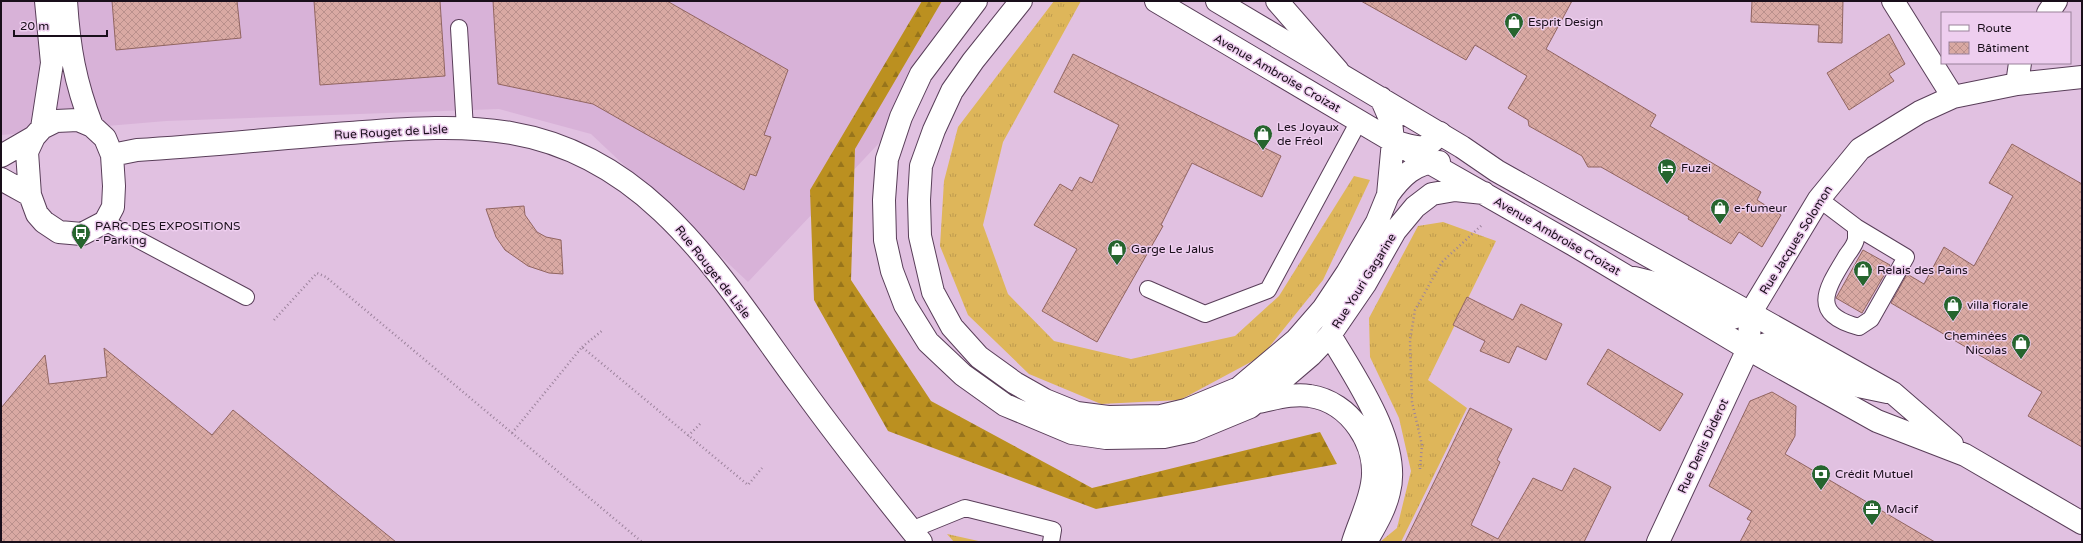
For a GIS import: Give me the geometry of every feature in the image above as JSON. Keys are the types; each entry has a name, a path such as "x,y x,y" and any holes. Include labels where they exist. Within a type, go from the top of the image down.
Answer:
{"street":[{"path":"1,156 38,132 56,121 78,120 92,126 105,138 112,155 114,186 113,207 105,222 82,234 60,232 44,222 37,214 30,196 27,152 38,132 52,63 46,1"},
{"path":"66,1 70,53 80,94 92,126"},
{"name":"Rue Youri Gagarine","path":"976,1 922,74 901,117 887,159 884,200 885,240 892,271 906,305 928,342 962,375 1005,405 1072,433 1106,438 1164,437 1192,431 1250,407 1292,371 1330,335 1365,284 1395,231 1414,207 1432,194"},
{"name":"Rue Youri Gagarine","path":"1021,1 973,61 952,91 934,130 921,166 919,200 920,236 933,292 952,327 979,357 1015,383 1045,400 1077,413 1108,417 1161,416 1186,410 1239,388 1296,340 1323,309 1347,273 1377,222 1388,195"},
{"name":"Avenue Ambroise Croizat","path":"1156,1 1393,141 1497,171 1751,312 1893,393 1965,455"},
{"path":"1216,1 1419,121 1432,137 1436,153 1437,181 1432,194"},
{"path":"1277,1 1338,72"},
{"path":"1893,1 1953,97"},
{"path":"2049,12 2056,1"},
{"path":"2017,84 2020,64"},
{"name":"Rue Jacques Solomon","path":"1751,312 1819,199 1860,149 1920,112 1953,97 2017,84 2082,77"},
{"path":"1381,98 1391,121 1393,141 1388,195"},
{"name":"Rue Rouget de Lisle","path":"112,155 137,150 312,136 422,128 465,129 510,133 551,143 617,174 657,204 690,238 807,396 916,536"},
{"path":"1436,153 1462,162 1497,171"},
{"path":"1388,195 1400,177 1436,153"},
{"name":"Avenue Ambroise Croizat","path":"1436,153 1484,193 1748,350 1837,389 1877,421 1965,455 2082,523"},
{"path":"1,179 30,196"},
{"path":"1432,194 1455,190 1484,193"},
{"path":"1624,275 1679,289 1729,319 1751,312 1748,350"},
{"path":"1310,396 1292,371 1296,340 1330,335 1375,413 1389,449 1390,491 1380,519 1366,542"},
{"name":"Rue Denis Diderot","path":"1658,542 1748,350"},
{"path":"1837,389 1893,393"},
{"path":"1255,403 1289,396 1310,396 1333,404 1352,419 1366,437 1373,460 1372,484 1352,542"}],"lane":[{"path":"459,28 465,129"},
{"path":"1148,289 1205,314 1268,290 1359,121"},
{"path":"1819,199 1856,227 1906,257 1871,319 1859,326 1844,323 1830,313 1826,301 1831,282 1856,240 1856,227"},
{"path":"105,222 246,297"},
{"path":"916,536 965,508 1053,530 1051,542"}],"path":[{"path":"1420,473 1422,445 1412,402 1410,340 1415,310 1442,262 1504,204"},
{"path":"274,320 317,273 326,277 642,542"},
{"path":"512,433 582,347 603,330"},
{"path":"582,347 748,485 762,468"},
{"path":"688,436 702,422"}],"shaded area":[{"path":"1,1 974,1 898,123 748,282 591,134 499,109 166,121 1,135"}],"green space":[{"path":"922,1 942,1 855,149 851,280 931,401 1092,488 1320,432 1337,464 1096,509 888,431 814,300 810,190"},
{"path":"1054,1 1081,1 1003,142 983,225 1008,294 1054,341 1131,359 1235,336 1279,296 1354,176 1370,180 1323,280 1262,356 1180,400 1101,404 1029,374 968,315 940,246 944,181 958,127"},
{"path":"1443,222 1496,241 1428,380 1467,408 1401,542 1380,542 1397,528 1411,471 1399,418 1370,357 1369,318 1418,226"},
{"path":"947,534 983,542 954,542"}],"building":[{"path":"112,1 237,1 241,38 116,50"},
{"path":"314,1 440,1 445,76 320,85"},
{"path":"493,1 667,1 788,70 764,135 771,137 756,176 750,174 744,190 593,104 498,84"},
{"path":"1361,1 1572,1 1546,49 1656,115 1650,126 1761,192 1757,200 1781,215 1762,247 1739,232 1731,244 1688,219 1689,217 1601,167 1588,167 1582,156 1529,126 1528,120 1508,108 1527,76 1475,45 1466,60"},
{"path":"1752,1 1843,1 1842,43 1818,42 1819,25 1751,22"},
{"path":"1889,34 1905,64 1889,74 1894,81 1849,110 1827,73"},
{"path":"1073,54 1281,156 1262,197 1192,163 1161,225 1163,226 1097,342 1042,311 1077,249 1034,225 1060,184 1072,191 1080,177 1092,183 1119,125 1054,92"},
{"path":"2012,144 2082,184 2082,447 2028,416 2042,392 1891,303 1907,274 1924,284 1944,247 1974,266 2013,196 1989,183"},
{"path":"524,206 525,215 537,232 546,237 561,240 563,274 549,273 528,266 505,250 496,237 486,209"},
{"path":"1863,250 1890,265 1862,313 1836,298"},
{"path":"1467,297 1513,320 1521,304 1562,324 1546,360 1517,346 1509,363 1480,351 1485,341 1453,325"},
{"path":"104,348 212,435 233,410 396,542 1,542 1,408 45,355 49,384 107,377"},
{"path":"1608,349 1683,394 1660,431 1587,384"},
{"path":"1772,392 1796,406 1795,436 1785,454 1935,542 1740,542 1751,521 1747,519 1752,511 1709,486 1750,401"},
{"path":"1470,408 1512,429 1497,460 1500,462 1471,525 1498,539 1533,478 1562,491 1574,468 1611,487 1584,542 1405,542"}],"place":[{"name":"Esprit Design","path":"1514,39"},
{"name":"Les Joyaux de Fréol","path":"1263,151"},
{"name":"Fuzei","path":"1667,185"},
{"name":"e-fumeur","path":"1720,225"},
{"name":"PARC DES EXPOSITIONS - Parking","path":"81,250"},
{"name":"Garge Le Jalus","path":"1117,266"},
{"name":"Relais des Pains","path":"1863,287"},
{"name":"villa florale","path":"1953,322"},
{"name":"Cheminées Nicolas","path":"2021,360"},
{"name":"Crédit Mutuel","path":"1821,491"},
{"name":"Macif","path":"1872,526"}]}
